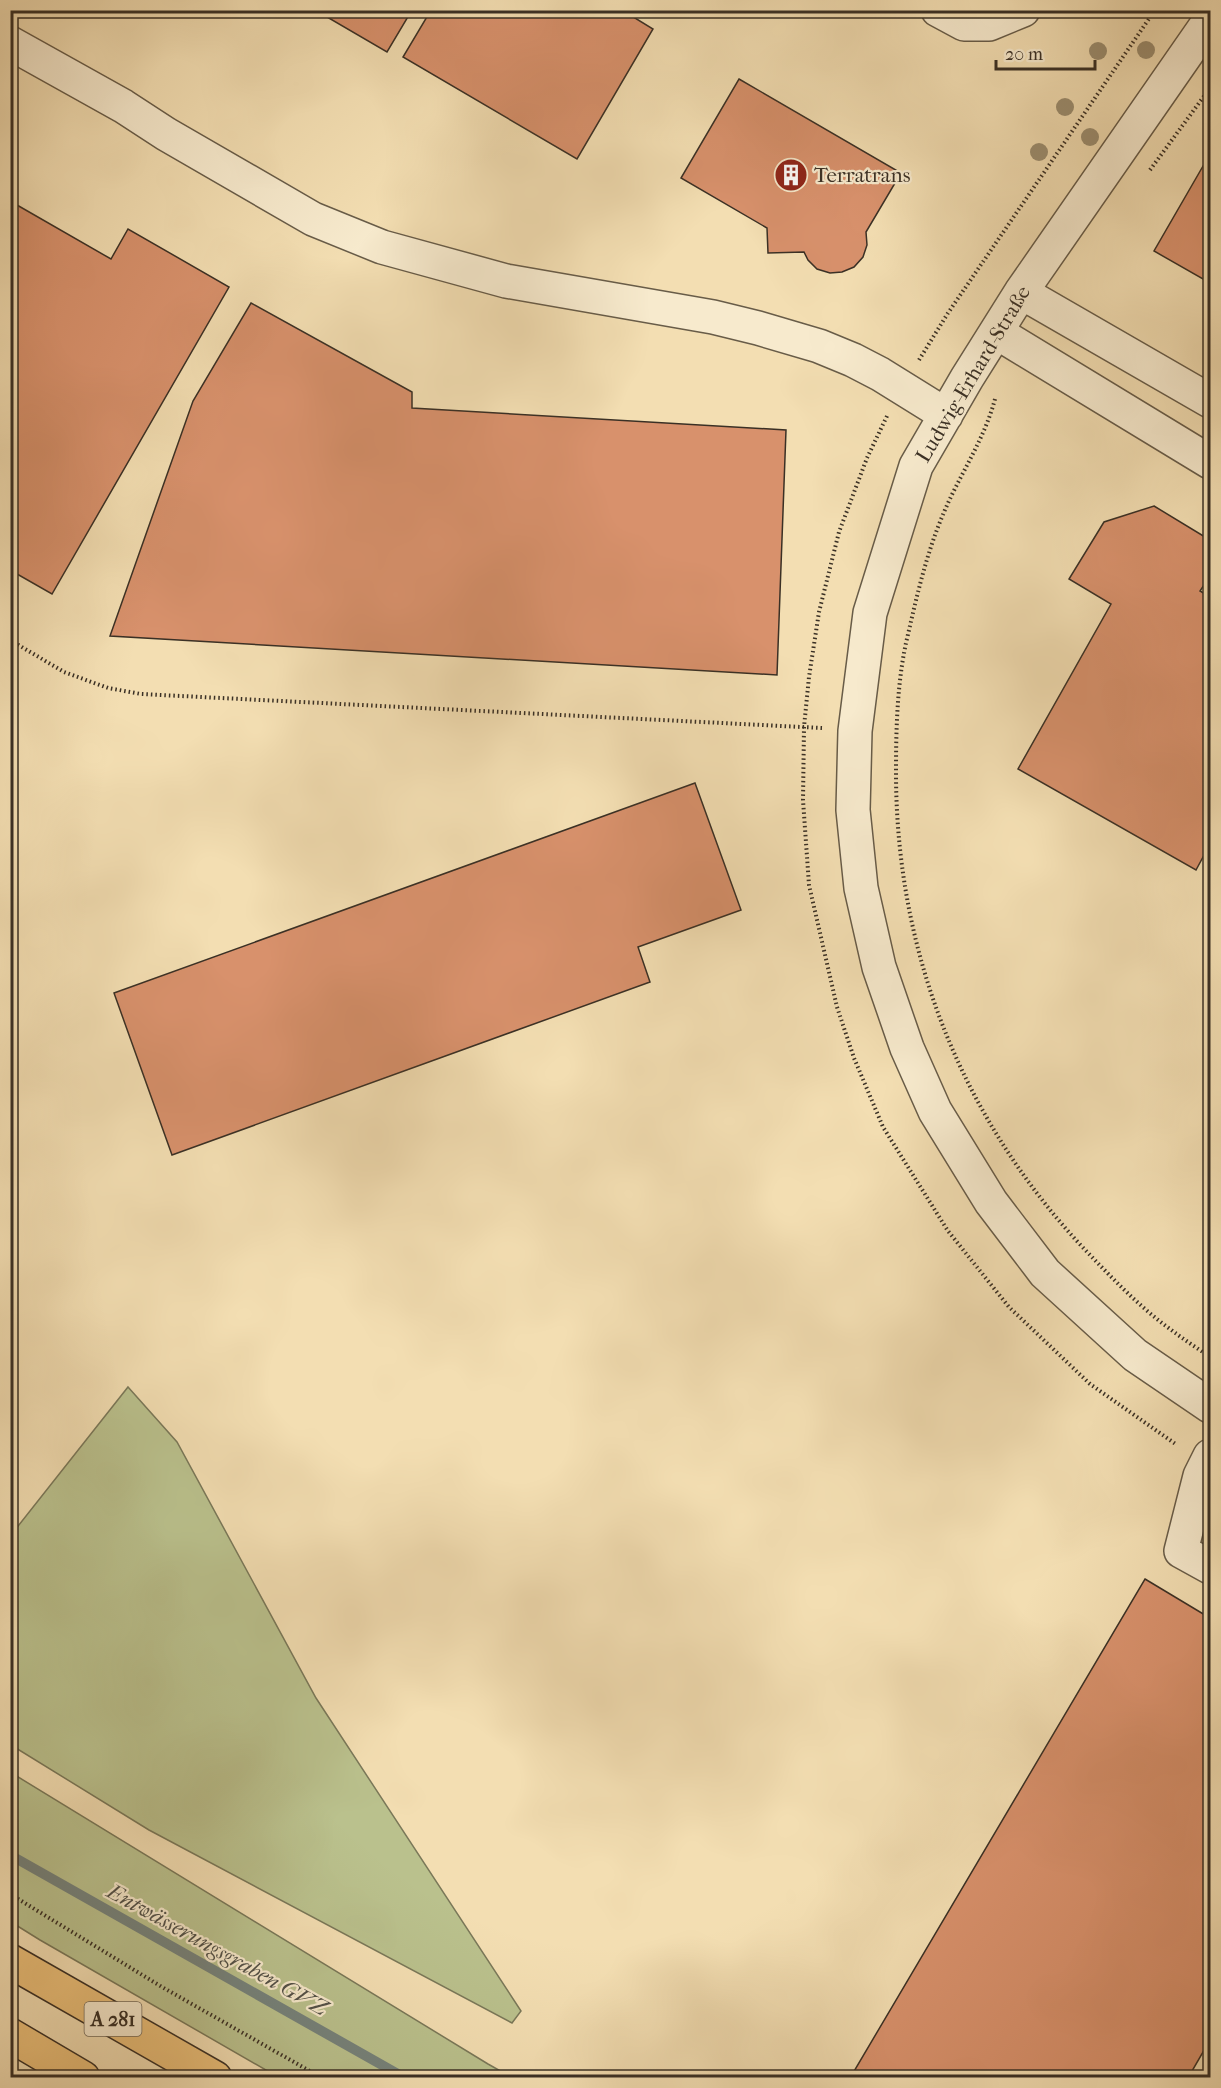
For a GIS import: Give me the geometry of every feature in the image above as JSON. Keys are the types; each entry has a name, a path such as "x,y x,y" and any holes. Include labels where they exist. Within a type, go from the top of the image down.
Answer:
{"highway":[{"name":"A 281","path":"10,1960 215,2078"},
{"path":"10,2035 83,2078"}],"street":[{"path":"938,10 964,24 989,24 1023,10"},
{"name":"Ludwig-Erhard-Straße","path":"1210,20 1021,292 916,466 870,613 855,731 853,810 860,877 879,967 907,1048 935,1111 991,1202 1045,1273 1135,1355 1210,1406"},
{"path":"10,43 123,106 166,134 313,219 382,247 506,281 714,317 819,346 880,374 946,416"},
{"path":"1021,292 1210,401"},
{"path":"996,332 1210,462"},
{"path":"1208,1460 1200,1476 1181,1551 1210,1567"}],"path":[{"path":"1155,10 948,313 901,388 867,458 839,532 819,612 804,727 802,800 809,885 837,1007 854,1058 884,1127 948,1231 1009,1307 1090,1384 1208,1460"},
{"path":"1146,175 1210,88"},
{"path":"997,392 990,420 942,516 923,570 906,647 896,734 896,809 902,875 912,927 922,968 943,1028 973,1094 1007,1154 1066,1230 1116,1283 1169,1329 1210,1357"},
{"path":"10,640 72,676 108,688 141,694 804,727"},
{"path":"10,1894 162,1987 322,2078"}],"green space":[{"path":"128,1387 177,1442 316,1698 521,2011 512,2023 149,1830 11,1745 11,1535"},
{"path":"10,1772 511,2077 278,2077 40,1940 11,1922"}],"building":[{"path":"315,10 412,10 387,52"},
{"path":"431,10 622,10 653,29 577,159 403,57"},
{"name":"Terratrans","path":"739,79 901,173 866,232 867,245 863,257 854,267 842,272 830,273 817,269 804,252 768,253 767,228 681,178"},
{"path":"1210,154 1210,283 1154,251"},
{"path":"10,201 111,259 128,229 229,287 52,594 10,570"},
{"path":"251,303 412,392 412,408 786,430 777,675 110,636 193,401"},
{"path":"1154,506 1210,540 1210,576 1200,591 1210,597 1210,844 1196,870 1018,769 1111,604 1069,579 1104,522"},
{"path":"695,783 741,910 638,947 650,982 172,1155 114,993"},
{"path":"1145,1579 1210,1618 1210,2040 1188,2078 850,2078"}],"waterway":[{"name":"Entwässerungsgraben GVZ","path":"10,1855 405,2078"}],"place":[{"name":"Terratrans","path":"791,175"}]}
